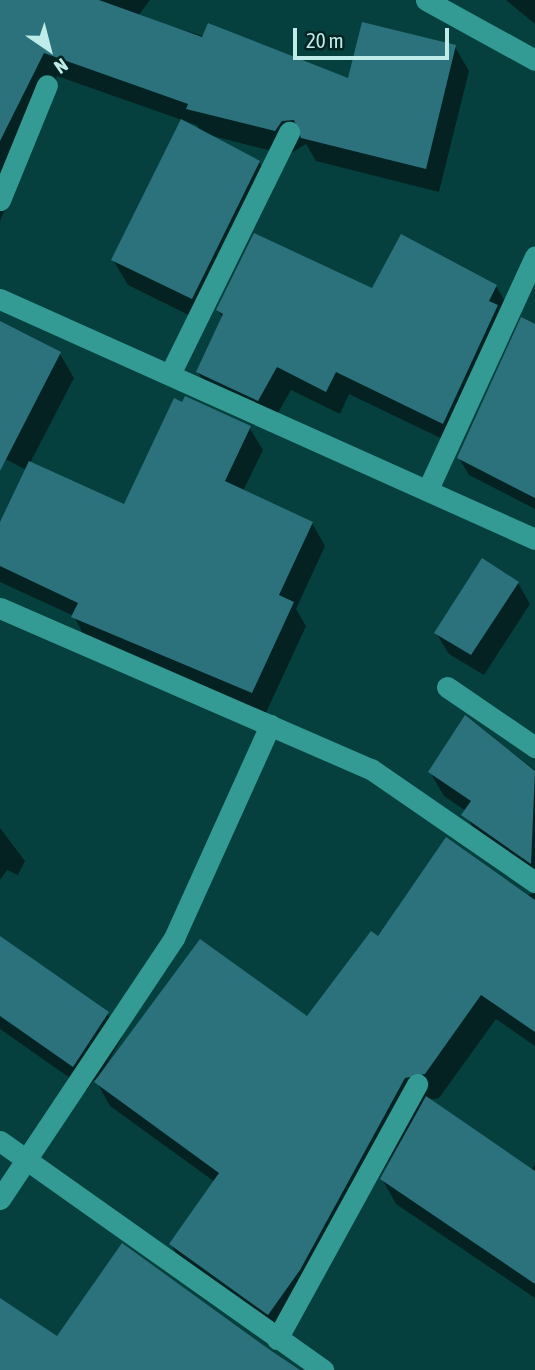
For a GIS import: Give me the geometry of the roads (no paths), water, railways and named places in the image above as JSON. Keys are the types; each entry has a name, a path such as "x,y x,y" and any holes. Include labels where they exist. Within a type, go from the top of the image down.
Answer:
{"street":[{"path":"426,0 535,60"},
{"path":"0,200 47,85"},
{"path":"170,374 289,132"},
{"path":"428,489 535,256"},
{"path":"0,299 535,539"},
{"path":"0,608 371,769 535,882"},
{"path":"447,687 535,747"},
{"path":"0,1199 174,938 270,725"},
{"path":"277,1339 417,1084"},
{"path":"0,1141 323,1370"}]}
